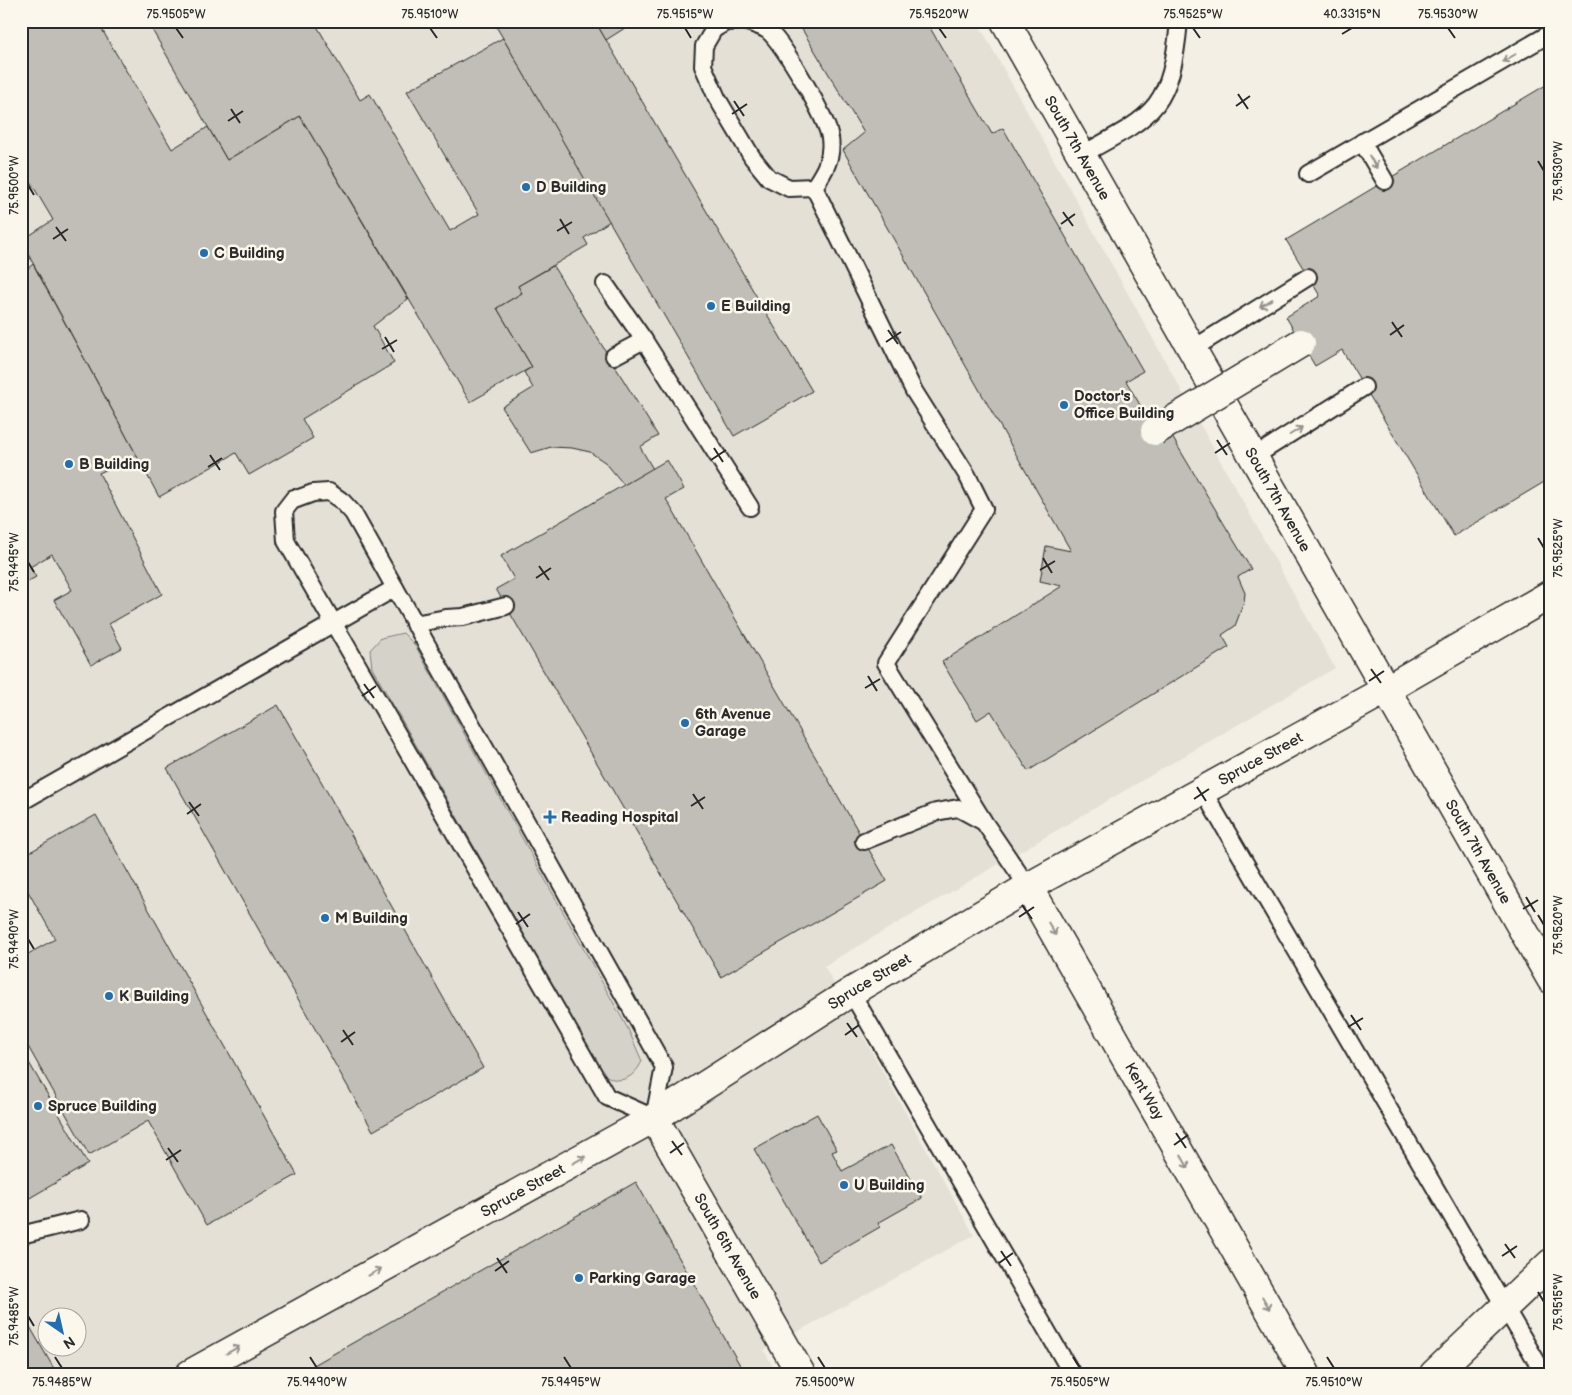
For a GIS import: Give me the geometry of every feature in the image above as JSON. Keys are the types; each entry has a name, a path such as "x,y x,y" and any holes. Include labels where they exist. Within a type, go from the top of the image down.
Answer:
{"street":[{"name":"South 7th Avenue","path":"1005,21 1191,350 1255,456 1387,689 1547,964"},
{"path":"1156,431 1301,343"},
{"name":"Spruce Street","path":"190,1374 654,1118 851,992 1028,887 1387,689 1551,594"},
{"name":"Kent Way","path":"1028,887 1306,1374"},
{"name":"South 6th Avenue","path":"654,1118 801,1374"},
{"path":"1434,1374 1505,1304 1551,1263"}],"lane":[{"path":"746,21 767,30 789,57 820,114 830,138 829,163 814,187 788,188 769,178 752,157 717,98 703,66 704,46 714,30 726,22 746,21"},
{"path":"1081,155 1131,128 1150,114 1161,99 1170,79 1176,56 1179,21"},
{"path":"1308,174 1551,33"},
{"path":"1362,142 1385,181"},
{"path":"814,187 914,391 967,475 984,509 886,664 984,822 1028,887"},
{"path":"1191,350 1308,277"},
{"path":"605,284 644,340 750,507"},
{"path":"614,356 644,340"},
{"path":"1255,456 1364,387"},
{"path":"329,492 342,501 353,513 395,588 664,1067 654,1118 607,1097 332,624 286,541 283,526 284,512 294,498 294,500 313,493 329,492"},
{"path":"21,802 395,588"},
{"path":"414,624 463,617 506,606"},
{"path":"1203,792 1505,1304 1544,1374"},
{"path":"864,841 936,812 958,808 984,822"},
{"path":"851,992 1072,1374"},
{"path":"21,1236 80,1220"}],"shaded area":[{"name":"Reading Hospital","path":"21,21 977,21 1335,668 824,966 974,1235 764,1350 777,1374 21,1374"},
{"path":"403,633 415,645 628,1029 642,1061 636,1071 628,1078 613,1079 607,1076 601,1069 372,668 370,650 381,638"}],"building":[{"name":"C Building","path":"21,21 97,21 172,149 208,127 227,160 300,116 408,299 373,326 394,363 302,419 313,438 249,475 236,453 159,497 21,241 53,220 21,166"},
{"name":"D Building","path":"147,21 314,21 360,100 370,94 450,231 479,214 407,91 503,38 610,221 584,238 588,245 518,286 522,293 497,308 532,367 470,402 300,116 227,160"},
{"name":"E Building","path":"493,21 595,21 812,391 734,436"},
{"path":"595,21 636,21 606,40"},
{"name":"Doctor's Office Building","path":"797,21 926,21 992,134 1003,128 1143,371 1126,381 1159,437 1168,430 1251,569 1238,577 1245,593 1244,602 1235,626 1222,635 1229,647 1028,771 991,711 977,720 942,662 1062,586 1040,581 1046,546 1071,551 843,150 864,133"},
{"path":"1551,82 1551,478 1454,536 1342,350 1315,366 1286,317 1320,296 1286,240"},
{"name":"B Building","path":"33,264 137,456 99,473 162,594 109,624 122,648 91,665 54,600 72,590 52,554 30,567 36,577 21,585 21,513 26,510 21,502 21,274"},
{"path":"553,266 658,436 640,447 653,469 624,485 606,463 590,452 572,448 551,447 531,453 502,407 533,388 524,372 532,367 497,308 522,293 518,286"},
{"name":"6th Avenue Garage","path":"667,460 684,489 666,499 887,881 721,977 496,589 514,579 501,556"},
{"name":"M Building","path":"278,705 483,1068 373,1131 167,768"},
{"name":"K Building","path":"96,815 297,1175 207,1225 148,1121 89,1155 21,1034 21,958 55,939 21,879 21,857"},
{"name":"Spruce Building","path":"21,1049 88,1164 21,1203"},
{"name":"U Building","path":"817,1114 837,1150 832,1152 842,1171 891,1145 922,1198 878,1223 880,1227 819,1262 754,1149"},
{"name":"Parking Garage","path":"636,1182 745,1374 298,1374"},
{"path":"21,1311 38,1341 38,1358 48,1358 57,1374 21,1374"}],"place":[{"name":"D Building","path":"526,187"},
{"name":"C Building","path":"204,253"},
{"name":"E Building","path":"711,306"},
{"name":"Doctor's Office Building","path":"1064,405"},
{"name":"B Building","path":"69,464"},
{"name":"6th Avenue Garage","path":"685,723"},
{"name":"Reading Hospital","path":"550,817"},
{"name":"M Building","path":"325,918"},
{"name":"K Building","path":"109,996"},
{"name":"Spruce Building","path":"38,1106"},
{"name":"U Building","path":"844,1185"},
{"name":"Parking Garage","path":"579,1278"}]}
